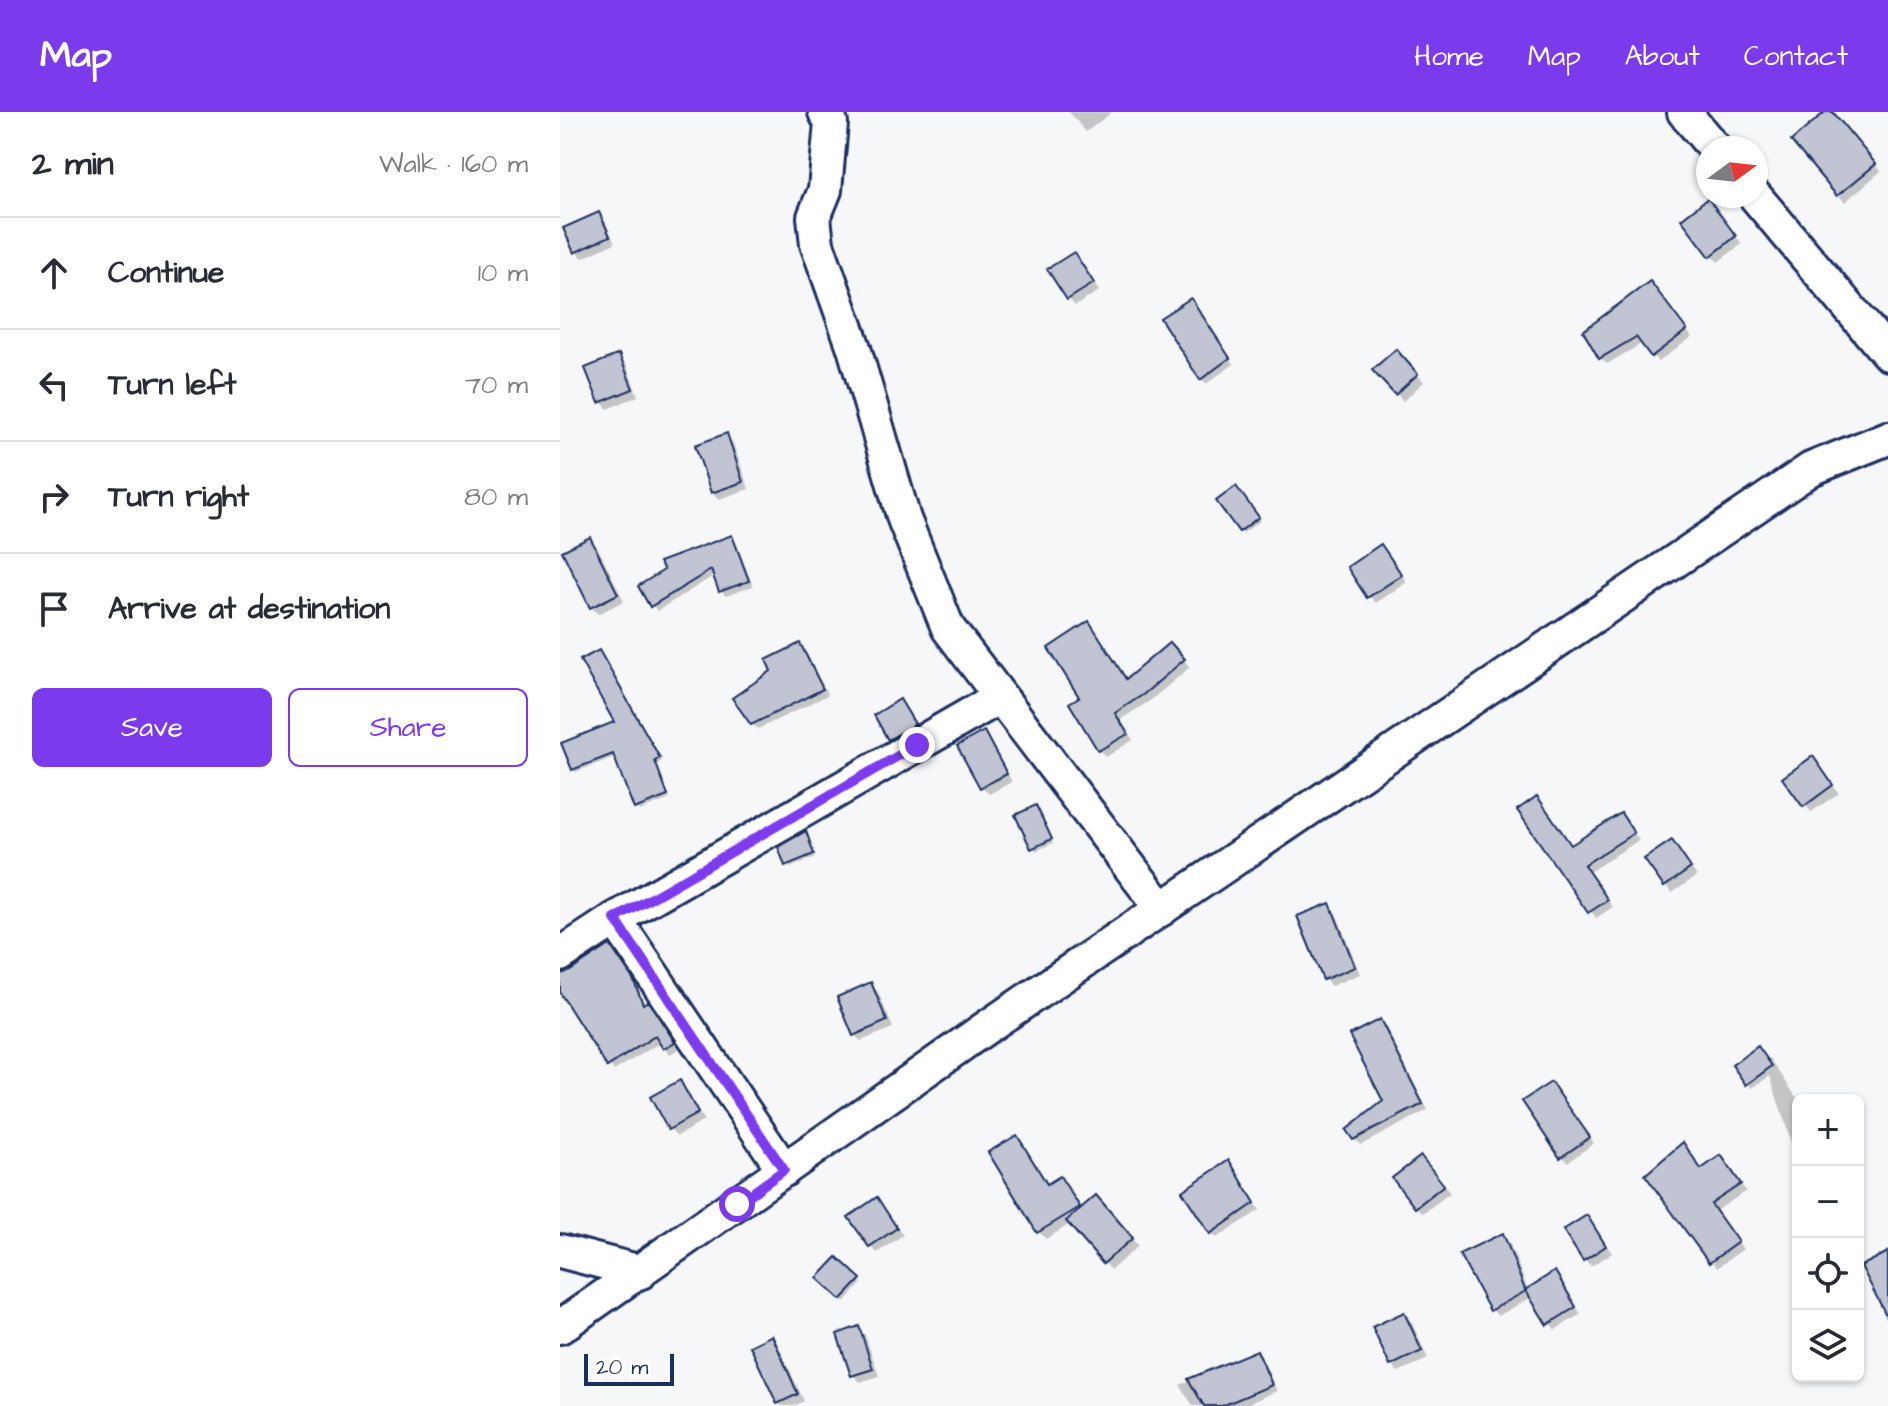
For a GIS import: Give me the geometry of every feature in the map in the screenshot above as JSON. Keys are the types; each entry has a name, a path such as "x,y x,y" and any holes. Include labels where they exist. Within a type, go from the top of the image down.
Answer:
{"street":[{"path":"825,112 831,123 825,190 814,217 817,244 854,348 904,519 948,628 1162,909"},
{"path":"1684,112 1704,136"},
{"path":"1765,208 1888,354"},
{"path":"560,1327 987,1027 1811,469 1888,438"},
{"path":"560,955 615,919 1000,697"},
{"path":"615,919 784,1170"},
{"path":"560,1251 641,1272"}],"building":[{"path":"1825,112 1833,112 1876,164 1837,196 1791,141"},
{"path":"1696,207 1715,208 1736,236 1710,257 1681,219"},
{"path":"599,212 610,236 574,253 563,228"},
{"path":"1074,252 1094,283 1067,300 1047,269"},
{"path":"1650,281 1687,330 1651,357 1636,337 1599,359 1583,331"},
{"path":"1191,298 1230,358 1200,380 1160,318"},
{"path":"1396,349 1418,374 1395,395 1372,370"},
{"path":"619,354 633,389 599,403 585,368"},
{"path":"727,433 743,482 711,493 695,445"},
{"path":"1236,486 1259,517 1239,532 1216,501"},
{"path":"732,535 749,581 719,592 711,570 650,607 638,586 664,570 659,562"},
{"path":"590,537 618,594 590,608 562,551"},
{"path":"1381,544 1402,575 1367,598 1347,567"},
{"path":"1089,621 1126,679 1170,642 1185,659 1144,694 1115,713 1128,734 1098,751 1069,703 1079,697 1048,648"},
{"path":"800,643 823,689 751,725 732,698 771,671 766,660"},
{"path":"599,650 660,758 655,761 668,796 634,809 613,754 572,770 561,743 614,722 580,660"},
{"path":"900,699 915,724 888,740 874,715"},
{"path":"984,731 1007,774 980,788 957,746"},
{"path":"1813,756 1833,785 1803,807 1782,778"},
{"path":"1537,796 1571,845 1621,813 1634,833 1584,865 1608,900 1588,913 1517,810"},
{"path":"1036,805 1052,839 1031,849 1015,815"},
{"path":"806,831 814,854 785,866 778,847"},
{"path":"1672,840 1691,868 1664,887 1644,859"},
{"path":"1330,903 1355,967 1323,980 1297,916"},
{"path":"610,945 633,979 643,1004 648,1001 675,1042 663,1049 655,1036 607,1067 560,993 560,974 570,971"},
{"path":"871,982 887,1021 853,1036 837,997"},
{"path":"1380,1019 1423,1104 1353,1140 1346,1130 1383,1101 1349,1035"},
{"path":"1758,1046 1772,1066 1746,1085 1732,1065"},
{"path":"680,1080 698,1113 668,1130 650,1097"},
{"path":"1551,1082 1590,1137 1560,1158 1522,1101"},
{"path":"1017,1135 1047,1184 1060,1176 1080,1207 1037,1233 988,1152"},
{"path":"1683,1142 1701,1169 1721,1155 1741,1184 1711,1204 1738,1242 1709,1263 1645,1175"},
{"path":"1421,1156 1444,1185 1415,1208 1392,1178"},
{"path":"1229,1160 1255,1203 1210,1234 1182,1191"},
{"path":"1096,1195 1133,1238 1103,1264 1066,1221"},
{"path":"877,1197 897,1228 869,1247 848,1217"},
{"path":"1587,1215 1606,1246 1583,1261 1563,1230"},
{"path":"1503,1233 1525,1290 1555,1271 1576,1307 1547,1325 1526,1291 1490,1311 1459,1254"},
{"path":"1888,1252 1888,1319 1864,1272 1864,1264"},
{"path":"837,1257 861,1279 841,1300 817,1278"},
{"path":"1404,1312 1422,1351 1390,1366 1372,1327"},
{"path":"859,1326 873,1369 851,1376 837,1334"},
{"path":"772,1335 798,1394 777,1404 750,1346"},
{"path":"1257,1350 1272,1385 1222,1406 1204,1406 1188,1379"}],"route":[{"path":"737,1204 784,1170 615,919 917,745"}]}
